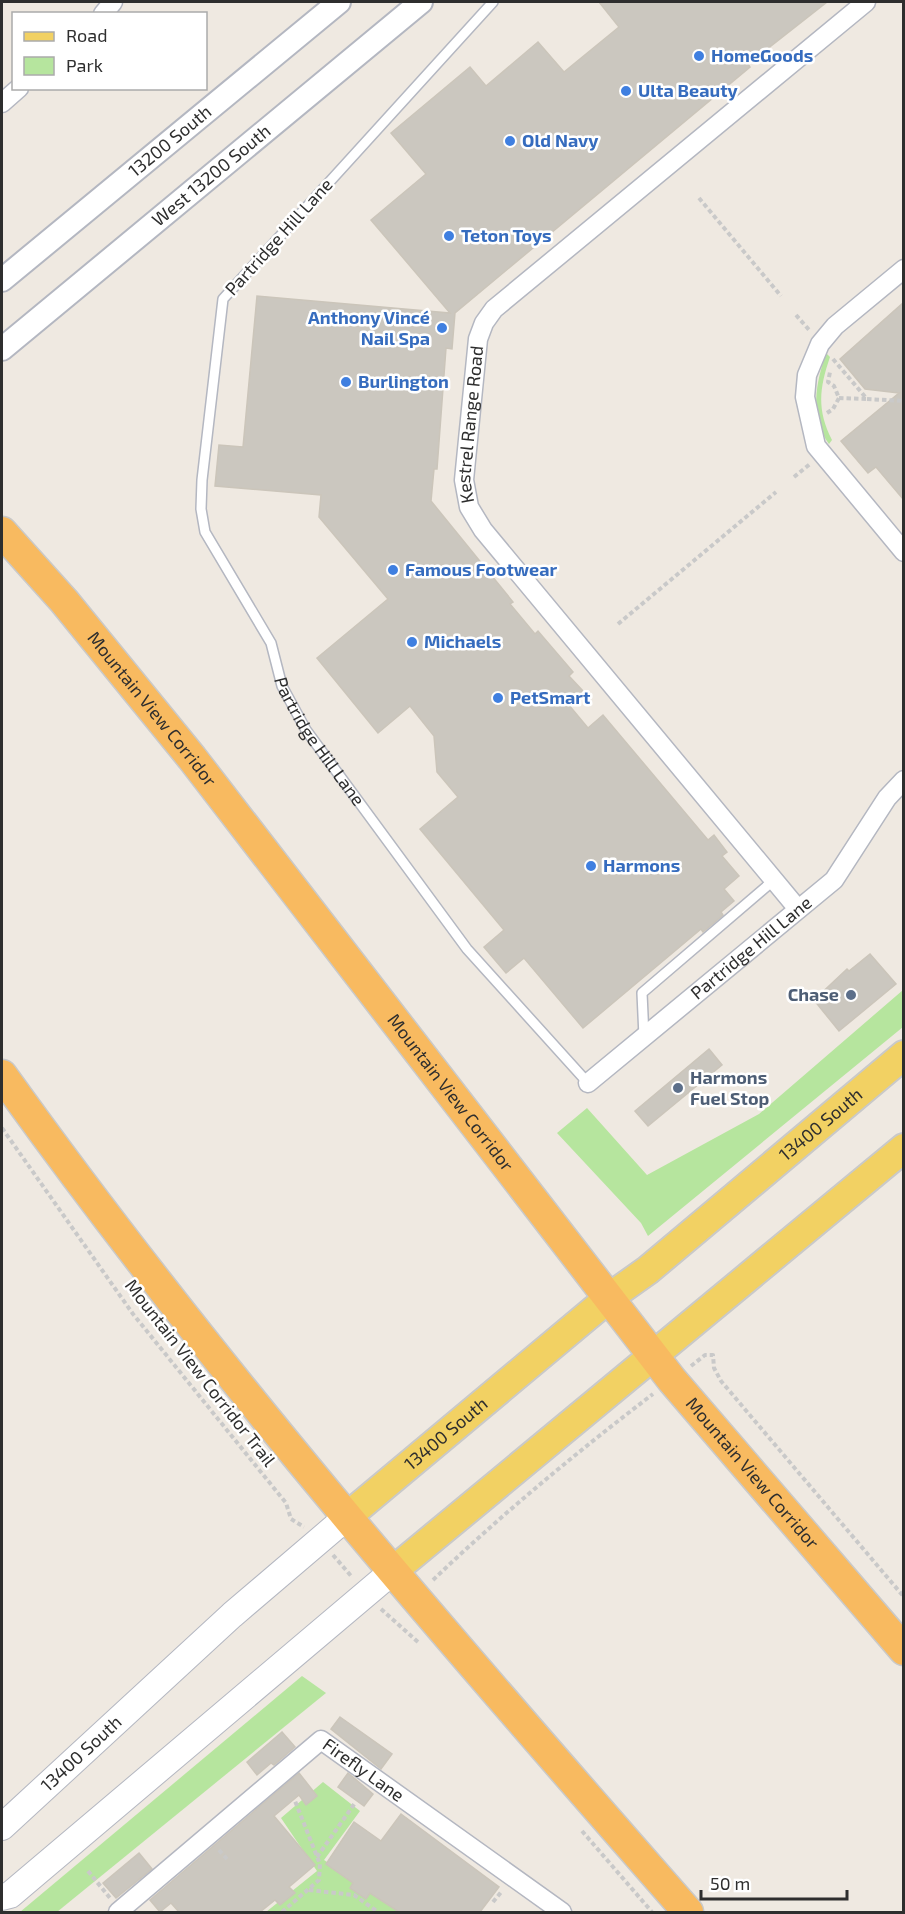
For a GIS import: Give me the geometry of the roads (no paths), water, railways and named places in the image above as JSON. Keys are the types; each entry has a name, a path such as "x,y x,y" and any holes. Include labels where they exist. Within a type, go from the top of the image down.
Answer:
{"highway":[{"name":"Mountain View Corridor","path":"2,532 64,601 192,758 672,1380 903,1650"},
{"path":"2,1075 135,1256 393,1571 688,1912"}],"main road":[{"name":"13400 South","path":"2,1827 232,1615 903,1055"},
{"path":"2,1897 10,1895 393,1571 903,1148"}],"street":[{"name":"13200 South","path":"2,280 339,2"},
{"name":"West 13200 South","path":"2,349 421,2"},
{"name":"Kestrel Range Road","path":"798,909 483,530 468,507 464,480 478,339 484,323 494,309 866,2"},
{"path":"2,103 17,90"},
{"path":"903,269 835,326 820,344 807,375 805,397 816,446 903,552"},
{"name":"Partridge Hill Lane","path":"588,1083 841,871 887,798 903,780"},
{"name":"Firefly Lane","path":"116,1907 321,1740 562,1912"}],"lane":[{"name":"Partridge Hill Lane","path":"493,2 223,299 202,480 201,509 205,532 271,643 282,686 306,730 467,949 588,1083"},
{"path":"644,1037 642,993 774,880"}],"place":[{"name":"HomeGoods","path":"699,56"},
{"name":"Ulta Beauty","path":"626,91"},
{"name":"Old Navy","path":"510,141"},
{"name":"Teton Toys","path":"449,236"},
{"name":"Anthony Vincé Nail Spa","path":"442,328"},
{"name":"Burlington","path":"346,382"},
{"name":"Famous Footwear","path":"393,570"},
{"name":"Michaels","path":"412,642"},
{"name":"PetSmart","path":"498,698"},
{"name":"Harmons","path":"591,866"},
{"name":"Chase","path":"851,995"},
{"name":"Harmons Fuel Stop","path":"678,1088"}]}
